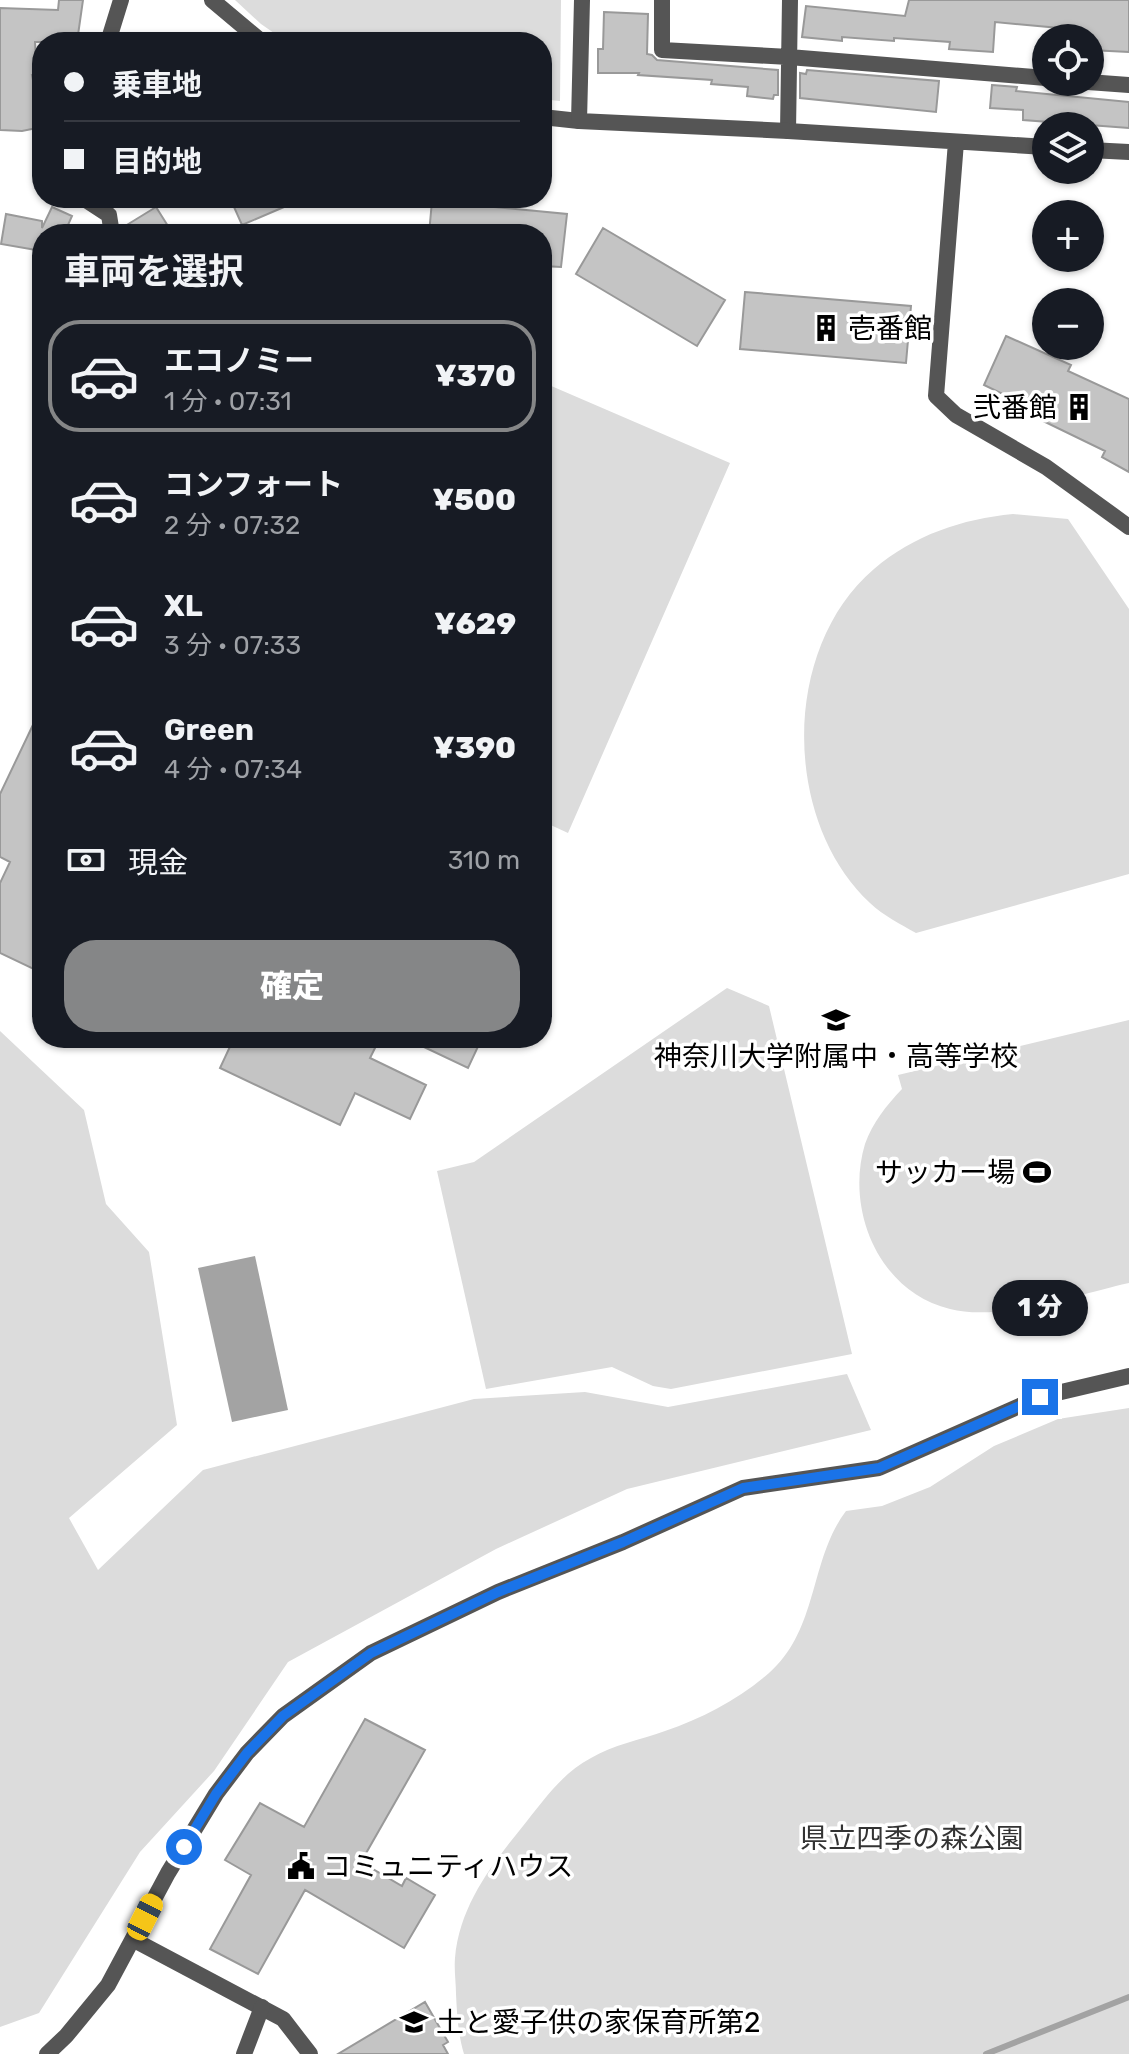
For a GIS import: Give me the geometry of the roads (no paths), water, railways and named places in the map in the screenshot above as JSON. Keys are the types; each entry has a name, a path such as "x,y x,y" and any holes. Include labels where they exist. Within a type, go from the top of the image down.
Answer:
{"street":[{"path":"111,32 121,0"},
{"path":"212,0 250,32"},
{"path":"579,121 582,0"},
{"path":"662,0 662,50 1032,77"},
{"path":"788,131 790,0"},
{"path":"1104,83 1129,85"},
{"path":"552,118 1032,146"},
{"path":"956,142 936,396 956,415 1046,467 1129,527"},
{"path":"1104,151 1129,152"},
{"path":"98,208 109,215 110,224"},
{"path":"47,2054 108,1985 168,1873 216,1794 247,1753 283,1716 371,1653 498,1592 623,1542 743,1488 879,1468 1040,1397 1129,1376"},
{"path":"134,1940 283,2019 310,2054"},
{"path":"244,2054 262,2007"}],"waterway":[{"path":"986,2054 1129,1997"}],"place":[{"name":"壱番館","path":"826,328"},
{"name":"弐番館","path":"1079,407"},
{"name":"神奈川大学附属中・高等学校","path":"836,1020"},
{"name":"サッカー場","path":"1037,1172"},
{"name":"コミュニティハウス","path":"301,1866"},
{"name":"土と愛子供の家保育所第2","path":"414,2022"}],"park label":[{"name":"県立四季の森公園","path":"912,1838"}]}
